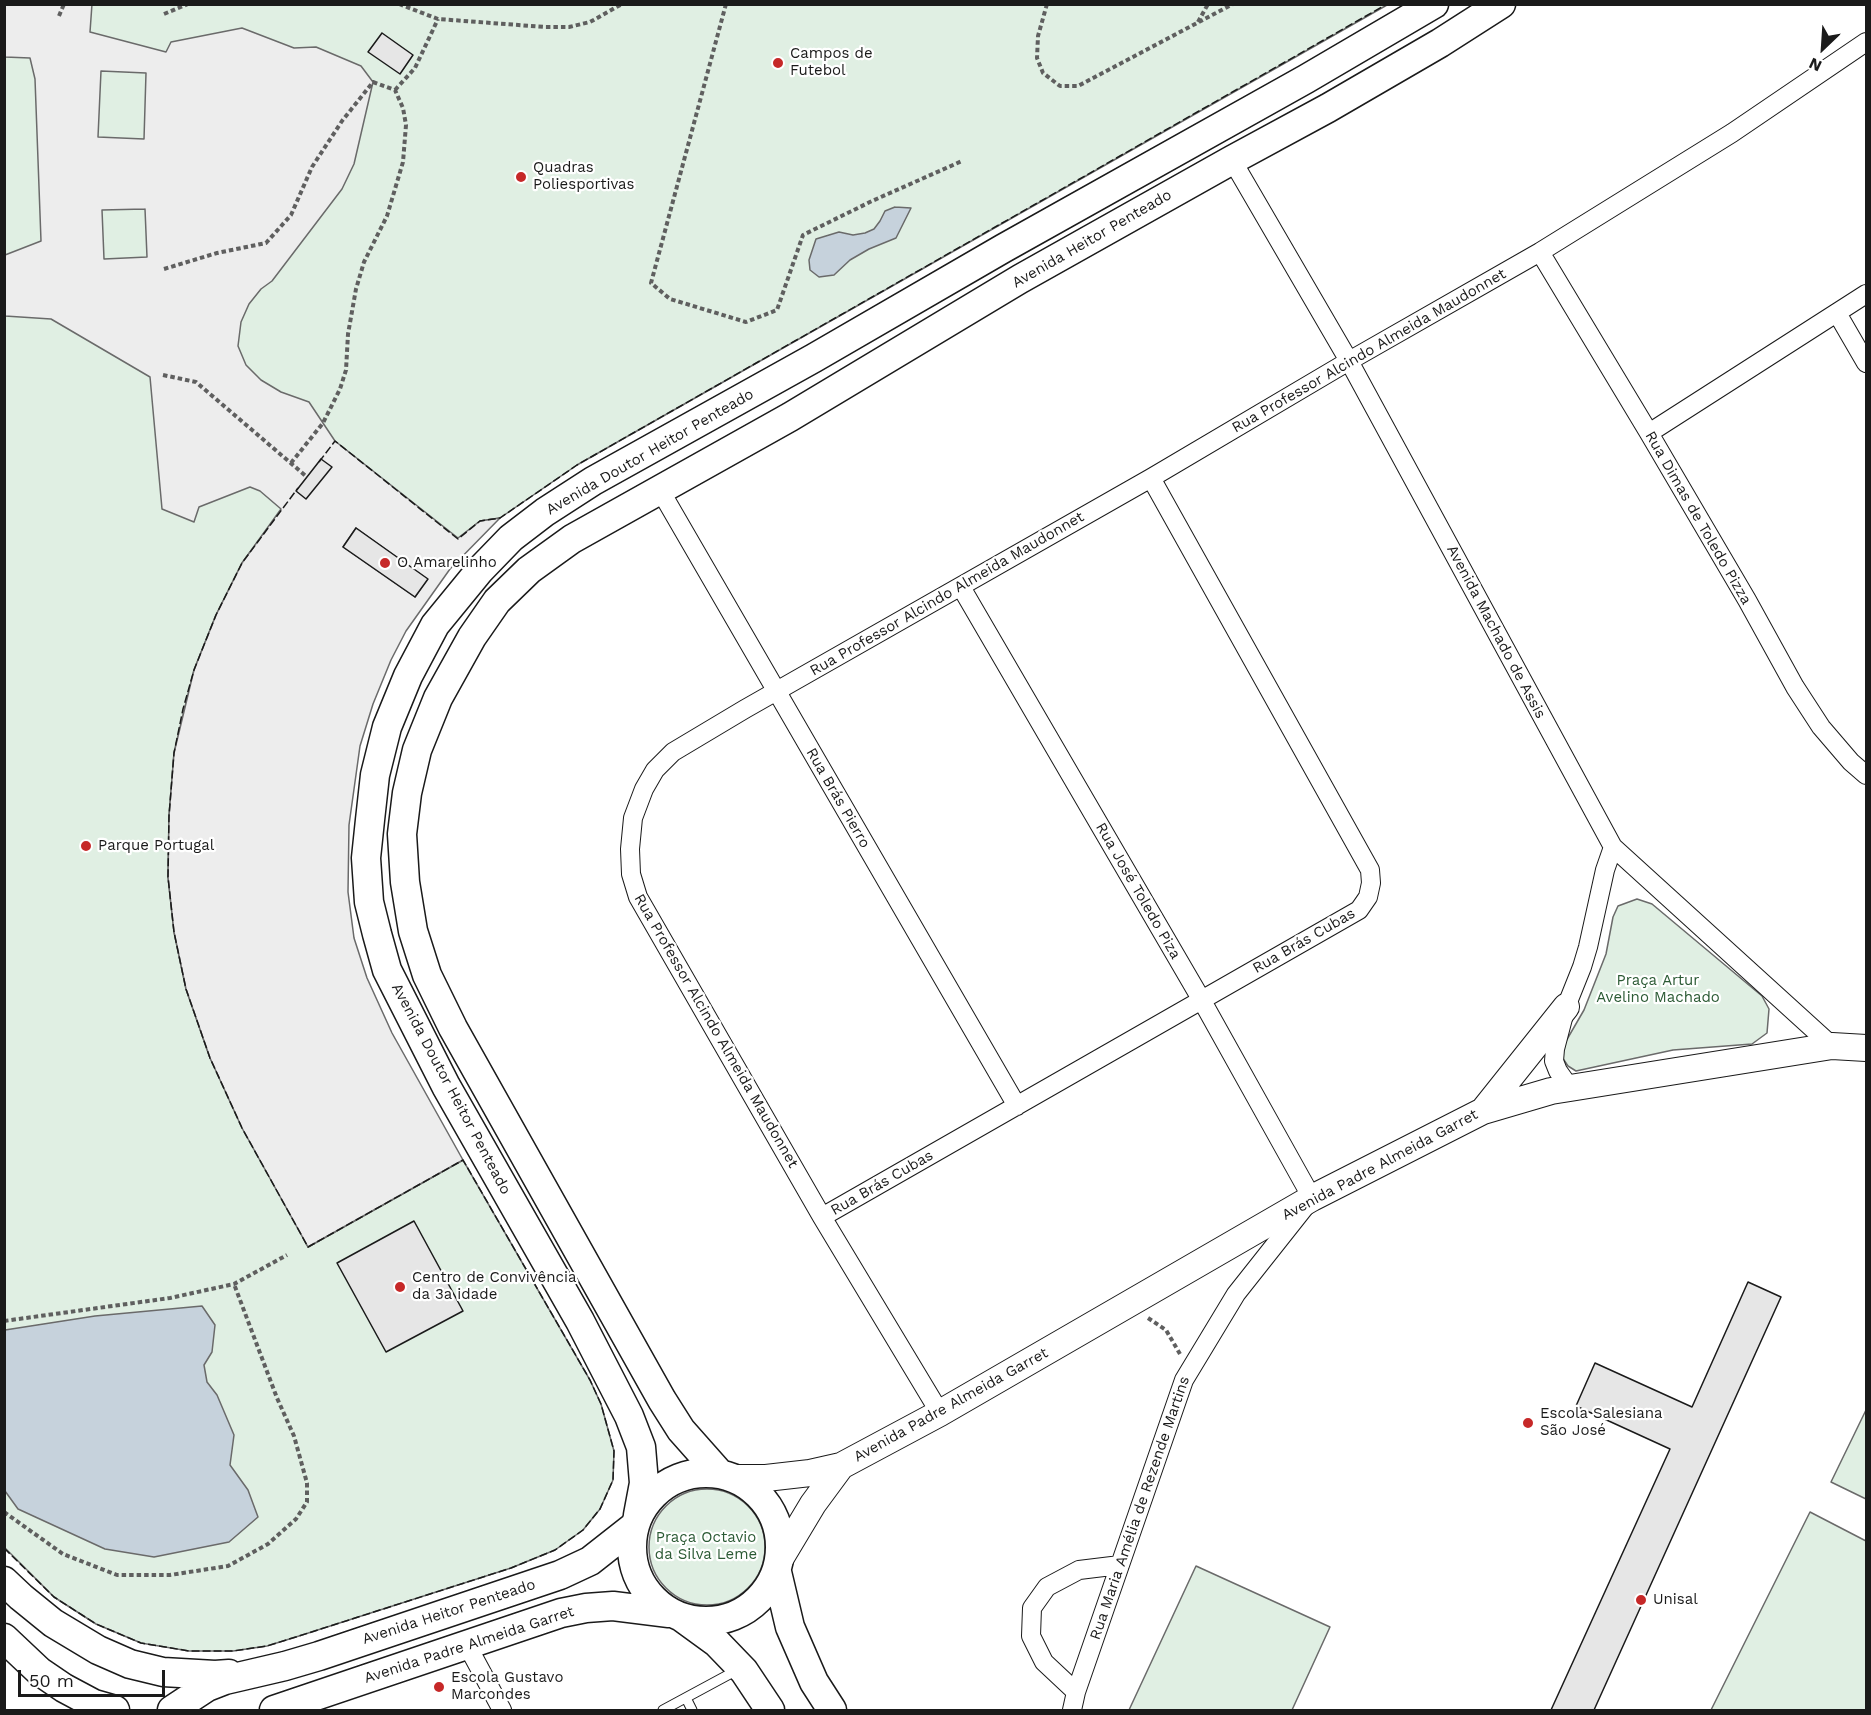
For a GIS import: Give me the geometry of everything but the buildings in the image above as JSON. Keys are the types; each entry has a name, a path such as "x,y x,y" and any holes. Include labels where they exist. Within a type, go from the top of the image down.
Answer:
{"main road":[{"name":"Avenida Doutor Heitor Penteado","path":"635,1522 644,1483 640,1447 629,1416 580,1321 475,1141 387,970 369,902 366,858 375,775 387,727 404,686 435,625 480,570 511,538 545,512 593,482 805,364 1434,4"},
{"name":"Avenida Heitor Penteado","path":"685,476 903,350 1020,279 1338,103 1501,4"},
{"name":"Avenida Doutor Heitor Penteado","path":"685,476 572,539 529,570 497,601 472,637 438,698 417,750 407,793 402,834 405,882 412,930 427,975 453,1028 662,1400 681,1430 727,1476"},
{"path":"770,1710 741,1667 717,1643 652,1599 639,1580 632,1559 635,1522 653,1495 670,1482 691,1474 727,1476 749,1487 763,1499 774,1517 780,1538 779,1566 790,1627 814,1682 832,1710"},
{"name":"Avenida Heitor Penteado","path":"255,1672 319,1656 560,1575 590,1561 635,1522"},
{"path":"676,1616 709,1622 734,1617 756,1603 779,1566"},
{"path":"4,1581 53,1623 98,1650 130,1664 163,1672 215,1675 255,1672"},
{"name":"Avenida Padre Almeida Garret","path":"274,1710 552,1616 586,1608 613,1606 676,1616"},
{"path":"4,1638 39,1671 64,1688 102,1708"},
{"path":"172,1710 207,1687 255,1672"}],"street":[{"name":"Rua Professor Alcindo Almeida Maudonnet","path":"940,1413 822,1217 638,897 632,874 630,849 633,818 644,789 655,770 674,752 776,691 1151,478 1540,252 1732,133 1866,42"},
{"name":"Avenida Machado de Assis","path":"1232,160 1349,361 1612,847 1832,1046"},
{"name":"Rua Dimas de Toledo Pizza","path":"1540,252 1747,600 1795,687 1821,727 1851,762 1866,775"},
{"path":"1649,433 1866,294"},
{"path":"1837,314 1866,363"},
{"name":"Rua Brás Cubas","path":"822,1217 1359,910 1368,897 1371,883 1370,870 1151,478"},
{"name":"Rua Brás Pierro","path":"660,490 1017,1106"},
{"name":"Rua José Toledo Piza","path":"961,586 1201,999 1312,1198"},
{"path":"1570,1088 1554,1061 1555,1049 1566,1007 1582,967 1612,847"},
{"path":"1483,1111 1566,1007"},
{"name":"Avenida Padre Almeida Garret","path":"779,1566 813,1504 841,1466 940,1413 1312,1198 1483,1111 1551,1091 1832,1046 1866,1048"},
{"name":"Rua Maria Amélia de Rezende Martins","path":"1072,1710 1076,1692 1120,1564 1189,1370 1236,1293 1312,1198"},
{"path":"727,1476 766,1478 810,1473 841,1466"},
{"path":"1076,1692 1044,1662 1031,1636 1032,1608 1047,1587 1079,1570 1120,1564"},
{"path":"467,1645 502,1710"}],"lane":[{"path":"663,1710 741,1667"},
{"path":"686,1698 693,1710"}],"path":[{"path":"59,16 64,4"},
{"path":"164,14 188,4"},
{"path":"399,4 438,19 545,27 569,27 590,22 622,4"},
{"path":"610,12 611,4"},
{"path":"726,4 651,283 670,299 746,321 777,310 803,235 962,161"},
{"path":"1047,4 1038,36 1037,58 1043,74 1059,86 1078,86 1233,4"},
{"path":"1197,24 1208,4"},
{"path":"395,90 415,68 438,19"},
{"path":"164,269 266,243 291,215 312,167 342,121 373,82 395,90 403,108 406,125 403,162 387,216 364,262 356,289 348,334 346,370 340,389 323,423 291,464"},
{"path":"163,375 196,382 307,477"},
{"path":"4,1321 170,1298 234,1284 287,1256"},
{"path":"4,1512 63,1554 117,1575 170,1575 228,1566 268,1545 296,1519 307,1502 307,1483 294,1436 277,1398 234,1284"},
{"path":"1127,1305 1166,1330 1189,1370"}],"green space":[{"name":"Parque Portugal","path":"5,5 1387,5 577,465 500,518 480,521 458,539 335,442 242,563 216,615 194,670 174,753 169,816 168,877 174,932 186,989 210,1058 308,1247 463,1160 590,1380 601,1404 614,1451 613,1480 600,1509 583,1530 555,1550 511,1568 267,1646 233,1651 189,1651 141,1643 96,1624 54,1597 5,1548"},
{"name":"Praça Artur Avelino Machado","path":"1637,899 1652,904 1762,996 1769,1009 1767,1033 1752,1044 1673,1050 1576,1071 1568,1066 1562,1057 1562,1048 1584,1010 1606,954 1613,917 1618,906"},
{"path":"1866,1410 1866,1499 1831,1482"},
{"name":"Praça Octavio da Silva Leme","path":"707,1489 729,1493 748,1506 761,1525 765,1547 761,1569 748,1588 729,1601 707,1605 685,1601 666,1588 653,1569 649,1547 653,1525 666,1506 685,1493"},
{"path":"1810,1512 1866,1541 1866,1710 1711,1710"},
{"path":"1196,1566 1330,1627 1292,1710 1129,1710"}],"shaded area":[{"path":"92,4 90,32 166,52 171,42 242,28 294,48 316,47 361,66 373,82 354,164 342,189 272,281 261,289 249,304 241,322 238,346 246,365 261,380 281,392 309,402 335,441 458,538 480,521 500,518 450,569 406,631 391,660 373,704 360,746 349,825 348,892 354,938 367,978 392,1033 463,1160 308,1247 242,1128 210,1058 186,989 174,932 168,877 169,816 174,753 194,670 216,615 242,563 281,509 260,491 250,487 199,507 194,522 162,509 150,377 51,319 5,316 5,255 41,241 35,79 30,58 5,57 5,5","holes":["101,71 146,73 144,139 98,137","145,209 147,257 104,259 102,210","356,528 427,579 415,597 343,547"]},
{"path":"895,207 911,208 896,238 850,260 834,275 819,277 810,270 809,260 816,239 839,232 853,235 865,233 874,229 885,211"},
{"path":"202,1306 215,1325 212,1352 204,1365 207,1382 217,1395 234,1435 230,1465 248,1490 258,1517 229,1542 154,1557 105,1549 18,1509 5,1491 5,1330 95,1316"}],"fence":[{"path":"319,462 335,441 458,539 480,521 500,518 577,465 1387,4"},
{"path":"4,1548 54,1597 96,1624 141,1643 189,1651 233,1651 267,1646 299,1636 511,1568 555,1550 583,1530 600,1509 613,1480 614,1451 601,1404 590,1380 463,1160 308,1247 242,1128 210,1058 186,989 174,932 168,877 169,816 174,753 183,709 194,670 216,615 242,563 298,488"}],"place":[{"name":"Campos de Futebol","path":"778,63"},
{"name":"Quadras Poliesportivas","path":"521,177"},
{"name":"O Amarelinho","path":"385,563"},
{"name":"Parque Portugal","path":"86,846"},
{"name":"Centro de Convivência da 3a idade","path":"400,1287"},
{"name":"Escola Salesiana São José","path":"1528,1423"},
{"name":"Unisal","path":"1641,1600"},
{"name":"Escola Gustavo Marcondes","path":"439,1687"}]}
